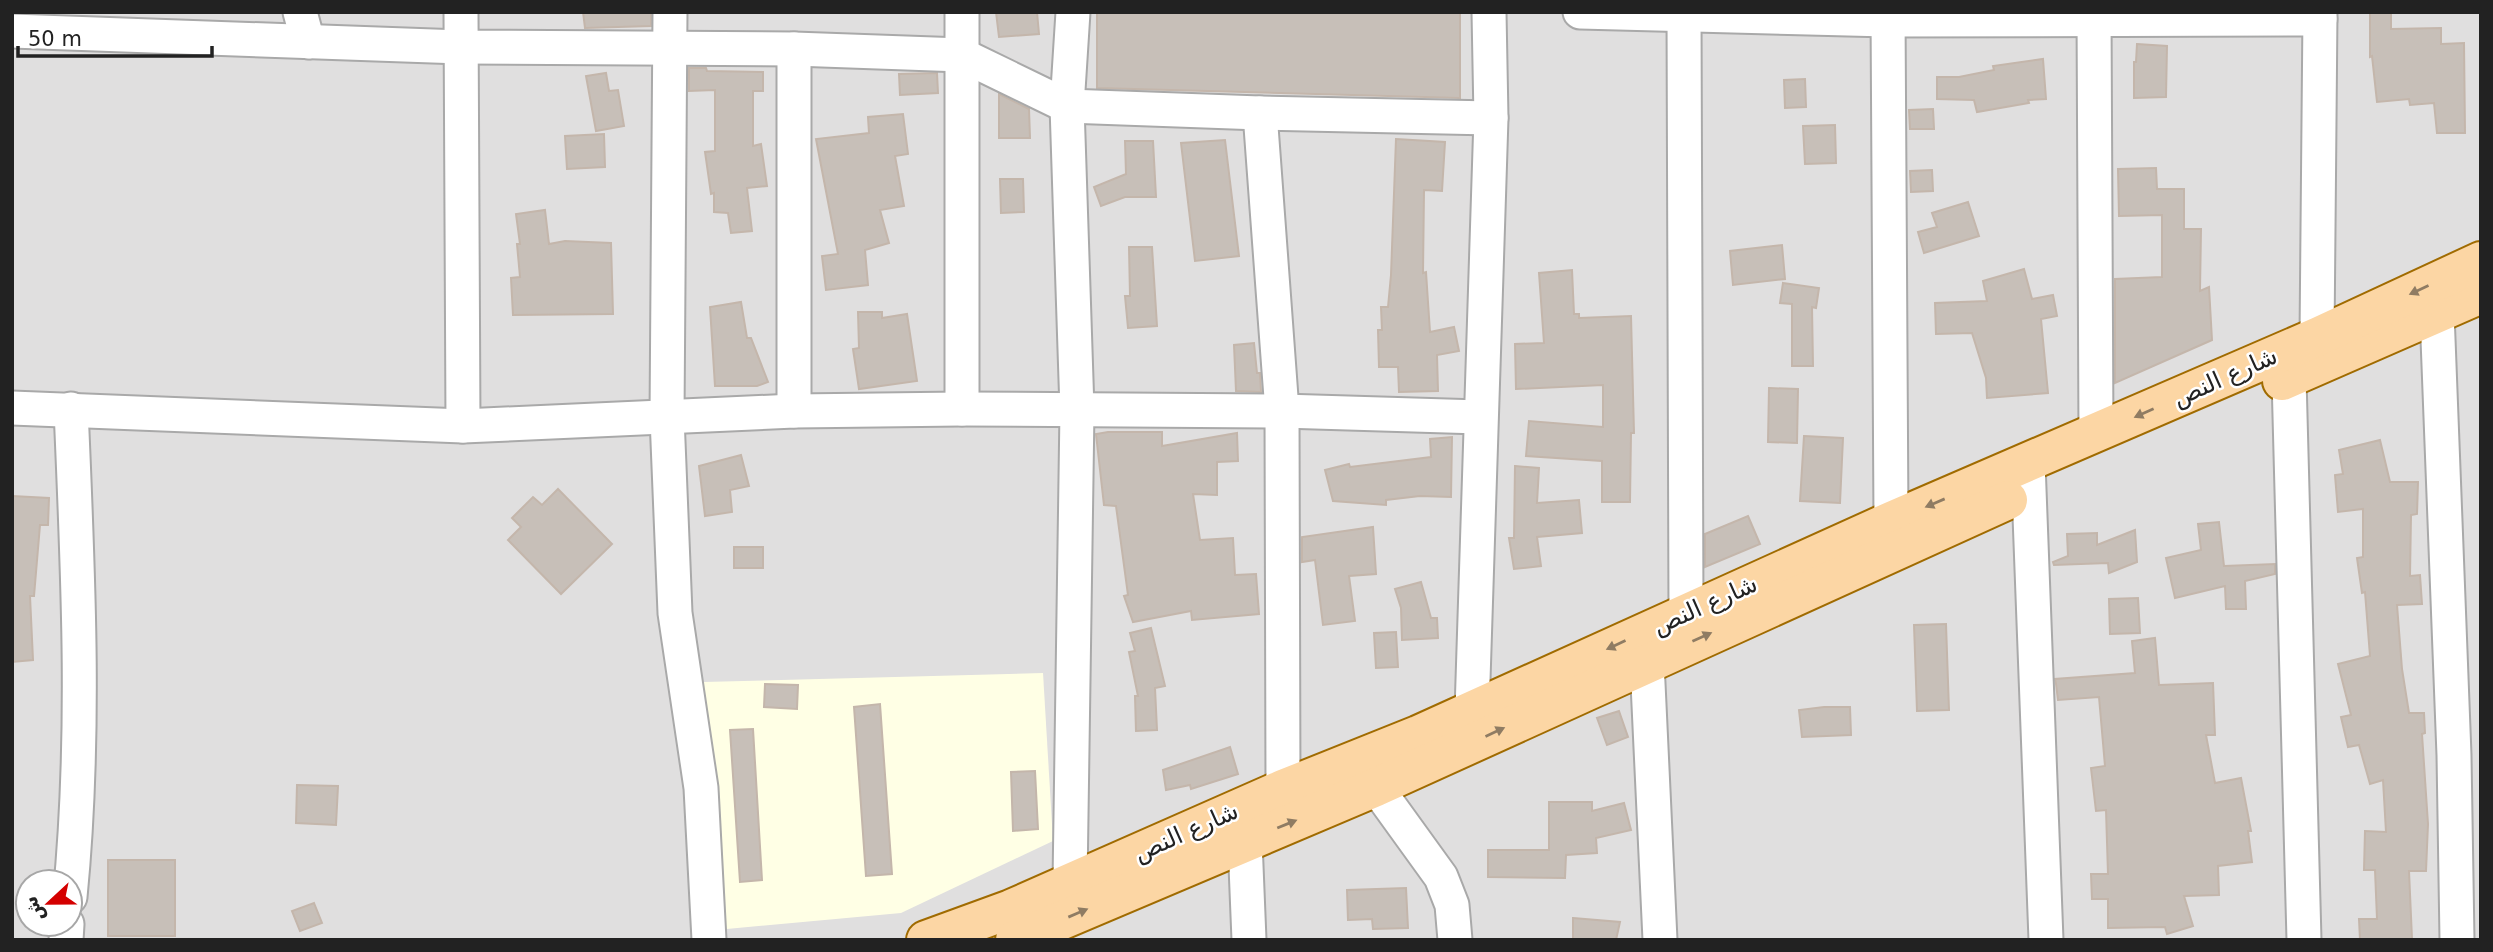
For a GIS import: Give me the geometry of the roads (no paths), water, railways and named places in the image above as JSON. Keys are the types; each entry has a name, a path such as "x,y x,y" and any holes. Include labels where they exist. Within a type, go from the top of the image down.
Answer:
{"main road":[{"name":"شارع النص","path":"1018,939 1376,787 1647,662 2030,476 2096,434 2317,337 2481,261"},
{"name":"شارع النص","path":"926,940 978,922 1283,789 1472,711 1891,521 2030,476 2289,378 2481,294"}],"street":[{"path":"461,12 463,426"},
{"path":"670,12 667,417 675,613 701,788 709,940"},
{"path":"962,12 962,410"},
{"path":"1070,883 1077,410 1067,106 1073,12"},
{"path":"1472,711 1491,118 1489,12"},
{"path":"1580,12 1888,16 2320,15 2317,337"},
{"path":"1684,14 1686,613"},
{"path":"1888,16 1891,521"},
{"path":"2094,16 2096,434"},
{"path":"12,31 304,27 461,47 794,49 962,55 1067,106 1491,118"},
{"path":"794,49 794,411"},
{"path":"1260,113 1283,411 1283,789"},
{"path":"2437,313 2467,755 2457,940"},
{"path":"2289,378 2304,940"},
{"path":"12,408 463,426 794,411 1283,411 1480,417"},
{"path":"71,409 80,630 80,749 72,868"},
{"path":"2030,476 2046,940"},
{"path":"1647,662 1660,940"},
{"path":"1376,787 1441,877 1452,905 1455,940"},
{"path":"1245,841 1249,940"}]}
